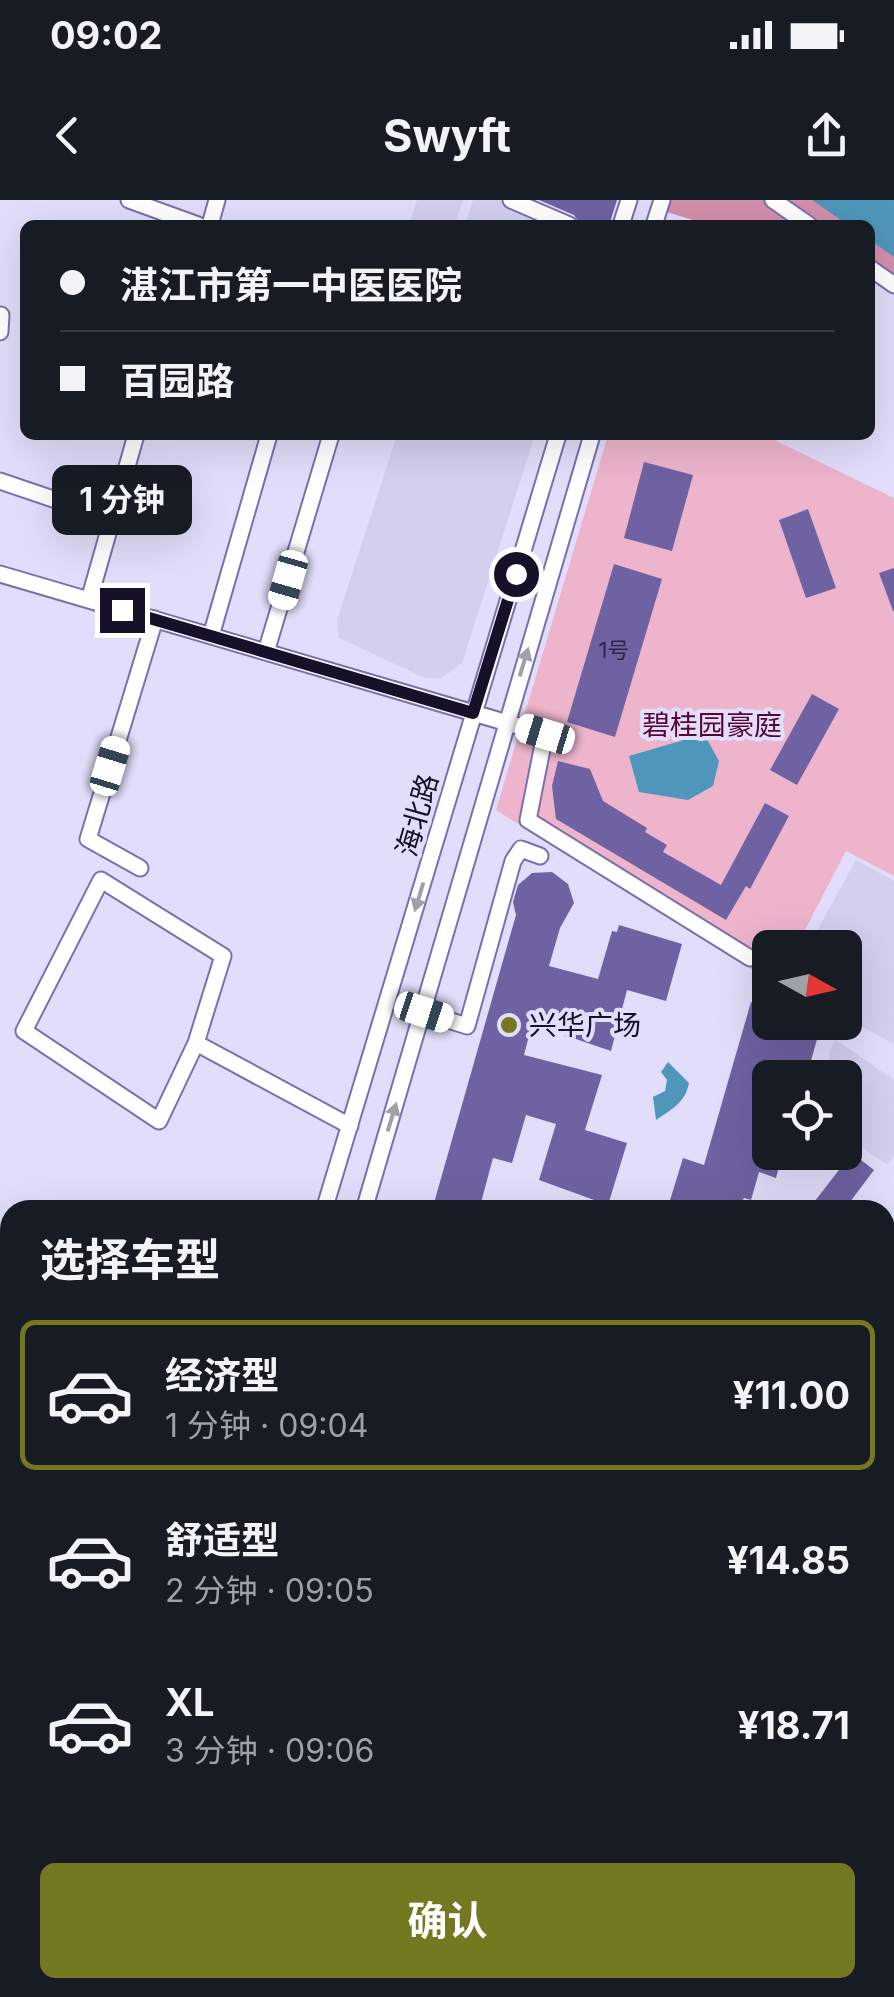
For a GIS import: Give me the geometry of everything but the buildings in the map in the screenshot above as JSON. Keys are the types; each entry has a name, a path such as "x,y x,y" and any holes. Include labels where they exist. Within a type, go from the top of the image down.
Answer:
{"street":[{"path":"128,200 184,220"},
{"path":"511,200 557,220"},
{"path":"773,200 802,220"},
{"path":"0,332 1,315"},
{"path":"89,600 135,440"},
{"path":"210,636 268,440"},
{"path":"266,652 330,440"},
{"name":"海北路","path":"327,1200 556,440"},
{"path":"367,1200 591,440"},
{"path":"0,481 112,519"},
{"path":"0,574 545,734 528,820 750,958"},
{"path":"140,868 88,839 155,620"},
{"path":"424,1012 467,1026 513,860 521,849 540,856"},
{"path":"101,880 223,956 196,1043 159,1120 24,1031 101,880"},
{"path":"196,1043 350,1126"}],"shaded area":[{"path":"417,200 463,200 457,220 411,220"},
{"path":"473,200 498,200 548,220 467,220"},
{"path":"666,200 838,200 866,220 693,220 663,211"},
{"path":"875,226 894,240 894,281 875,275"},
{"path":"395,440 533,440 462,663 442,678 425,678 339,638 337,620"},
{"path":"856,860 894,881 894,1044 862,1026 862,930 817,930"},
{"path":"836,1040 894,1080 894,1155 887,1165 862,1147 862,1060 829,1060"}],"green space":[{"name":"碧桂园豪庭","path":"607,440 774,440 894,498 894,876 846,851 805,930 752,930 752,970 496,810"}],"water":[{"path":"812,200 894,200 894,257 875,244 875,220 841,220"},
{"path":"694,737 708,741 719,761 713,786 688,800 639,792 629,756"},
{"path":"668,1062 689,1083 681,1101 656,1120 653,1097 665,1091 667,1080 661,1072"}],"place":[{"name":"兴华广场","path":"509,1025"}],"route":[{"path":"122,610 473,713 516,574"}]}
